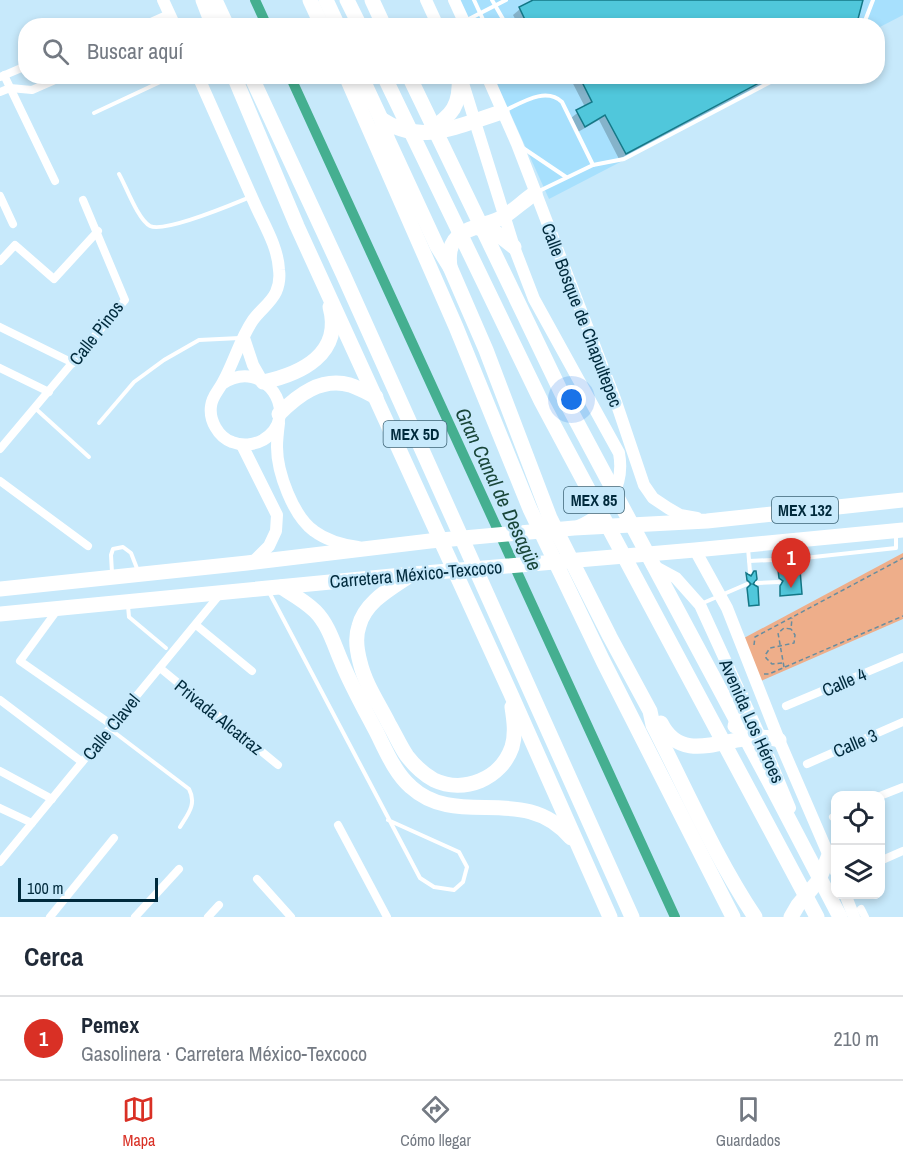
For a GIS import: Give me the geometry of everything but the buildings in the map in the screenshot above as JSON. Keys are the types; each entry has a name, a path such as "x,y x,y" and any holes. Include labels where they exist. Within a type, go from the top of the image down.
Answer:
{"highway":[{"path":"202,0 210,18"},
{"path":"215,0 223,18"},
{"path":"310,0 318,18"},
{"path":"326,0 334,18"},
{"path":"347,0 356,18"},
{"path":"372,0 380,18"},
{"path":"237,84 319,273 610,917"},
{"name":"MEX 5D","path":"255,84 343,274 632,917"},
{"path":"350,84 456,327 530,509 603,661 733,917"},
{"path":"365,84 388,140 437,246 450,267 486,350 550,518 650,711 653,725 694,806 737,888 755,917"},
{"name":"MEX 85","path":"388,84 541,401 817,917"},
{"name":"MEX 85","path":"413,84 564,398 770,783 836,917"},
{"path":"422,134 446,119 452,112 460,84"},
{"path":"381,119 392,127 422,134 450,129 502,112"},
{"path":"450,267 449,256 452,245 459,235 504,216 535,193"},
{"path":"469,229 495,232 514,247"},
{"path":"262,381 284,377 307,367 320,355 328,342 333,318 319,273"},
{"path":"279,416 298,395 324,383 350,385 376,397"},
{"name":"Carretera México-Texcoco","path":"3,590 429,541 569,528 707,521 903,500"},
{"name":"Carretera México-Texcoco","path":"0,615 443,571 899,530"},
{"path":"413,574 378,598 366,611 359,626 357,644 366,680 405,754 417,768 433,779 449,785 467,785 483,780 497,771 512,746 514,726 510,692"},
{"path":"274,588 315,611 326,625 351,683 390,758 411,787 440,803 457,807 506,808 541,814 564,831 577,846"},
{"path":"717,744 735,726 740,711 741,696"},
{"path":"650,711 659,719 667,734 679,743 702,747 760,736 778,740"},
{"path":"791,917 794,910 819,880 829,855"},
{"path":"798,917 809,909 816,908 836,917"}],"main road":[{"path":"163,0 171,18"},
{"path":"426,0 434,18"},
{"path":"454,0 463,18"},
{"path":"202,84 252,196 279,266 278,290 252,323 222,384 214,394 211,416 222,436 242,445 262,440 276,426 279,416"},
{"name":"Calle Bosque de Chapultepec","path":"462,84 514,247 534,299 553,337 616,445 621,461 620,477 611,499 601,512 589,521 569,528"},
{"name":"Calle Bosque de Chapultepec","path":"491,84 517,144 615,399 644,485 653,498 680,515 707,521"},
{"path":"244,338 253,365 262,381 276,395 279,406 277,447 281,471 289,495 301,517 309,528 319,535 365,548"},
{"path":"222,384 240,376 251,376 262,381"},
{"path":"242,445 277,515 276,531 269,546 252,563"},
{"name":"Avenida Los Héroes","path":"695,550 727,608 778,740 831,860"},
{"name":"Avenida Los Héroes","path":"632,555 676,578 700,605 760,736 836,917"},
{"path":"849,899 860,914"}],"street":[{"path":"18,69 2,76 55,181"},
{"path":"0,92 10,88 32,90 46,84"},
{"path":"0,196 13,224"},
{"name":"Calle Pinos","path":"0,449 126,300 98,231 82,200"},
{"path":"0,261 15,245 54,279 98,231"},
{"path":"0,327 73,363"},
{"path":"0,368 49,392"},
{"path":"0,482 88,546"},
{"name":"Calle Clavel","path":"0,862 222,593"},
{"path":"58,609 20,661 111,727"},
{"path":"196,625 252,670"},
{"name":"Calle 4","path":"786,706 903,657"},
{"name":"Privada Alcatraz","path":"160,668 278,765"},
{"path":"0,700 82,762"},
{"name":"Calle 3","path":"807,764 903,722"},
{"path":"0,771 52,799"},
{"path":"885,794 903,787"},
{"path":"0,808 32,823"},
{"path":"338,825 387,917"},
{"path":"50,917 114,838"},
{"path":"885,859 903,851"},
{"path":"135,917 179,869"},
{"path":"256,879 291,917"},
{"path":"208,917 219,905"}],"lane":[{"path":"474,0 482,18"},
{"path":"492,0 502,18"},
{"path":"472,18 506,0"},
{"path":"866,18 873,0"},
{"path":"94,113 156,84"},
{"path":"535,193 593,165 624,159 767,84"},
{"path":"502,112 528,99 548,94 556,97 562,102 593,165"},
{"path":"517,144 567,178"},
{"path":"119,174 143,221 152,227 162,227 198,217 252,196"},
{"path":"99,423 134,382 164,360 199,340 244,338"},
{"path":"35,408 89,458"},
{"path":"749,561 795,559 896,548 899,530"},
{"path":"748,545 750,572"},
{"path":"113,577 111,555 113,549 123,547 131,553 140,574"},
{"path":"795,559 796,569"},
{"path":"757,583 779,582"},
{"path":"700,605 747,584"},
{"path":"274,588 388,820 420,878 434,887 454,890 463,882 467,867 459,852 388,820"},
{"path":"127,603 129,617 166,648"},
{"path":"111,727 189,789 193,796 192,807 180,827"}],"path":[{"path":"756,653 753,644 755,637 903,558"},
{"path":"762,672 769,674 903,616"},
{"path":"782,663 772,664 766,658 767,650 794,643 795,635 791,629 792,618"},
{"path":"784,668 778,633 784,628 791,629"}],"shaded area":[{"path":"460,0 903,0 903,15 885,24 885,18 468,18"},
{"path":"497,84 771,84 549,199"},
{"path":"903,553 903,619 761,681 744,638"}],"waterway":[{"name":"Gran Canal de Desagüe","path":"255,0 263,18"},
{"name":"Gran Canal de Desagüe","path":"294,84 675,917"}],"place":[{"name":"Pemex","path":"791,588"}]}
